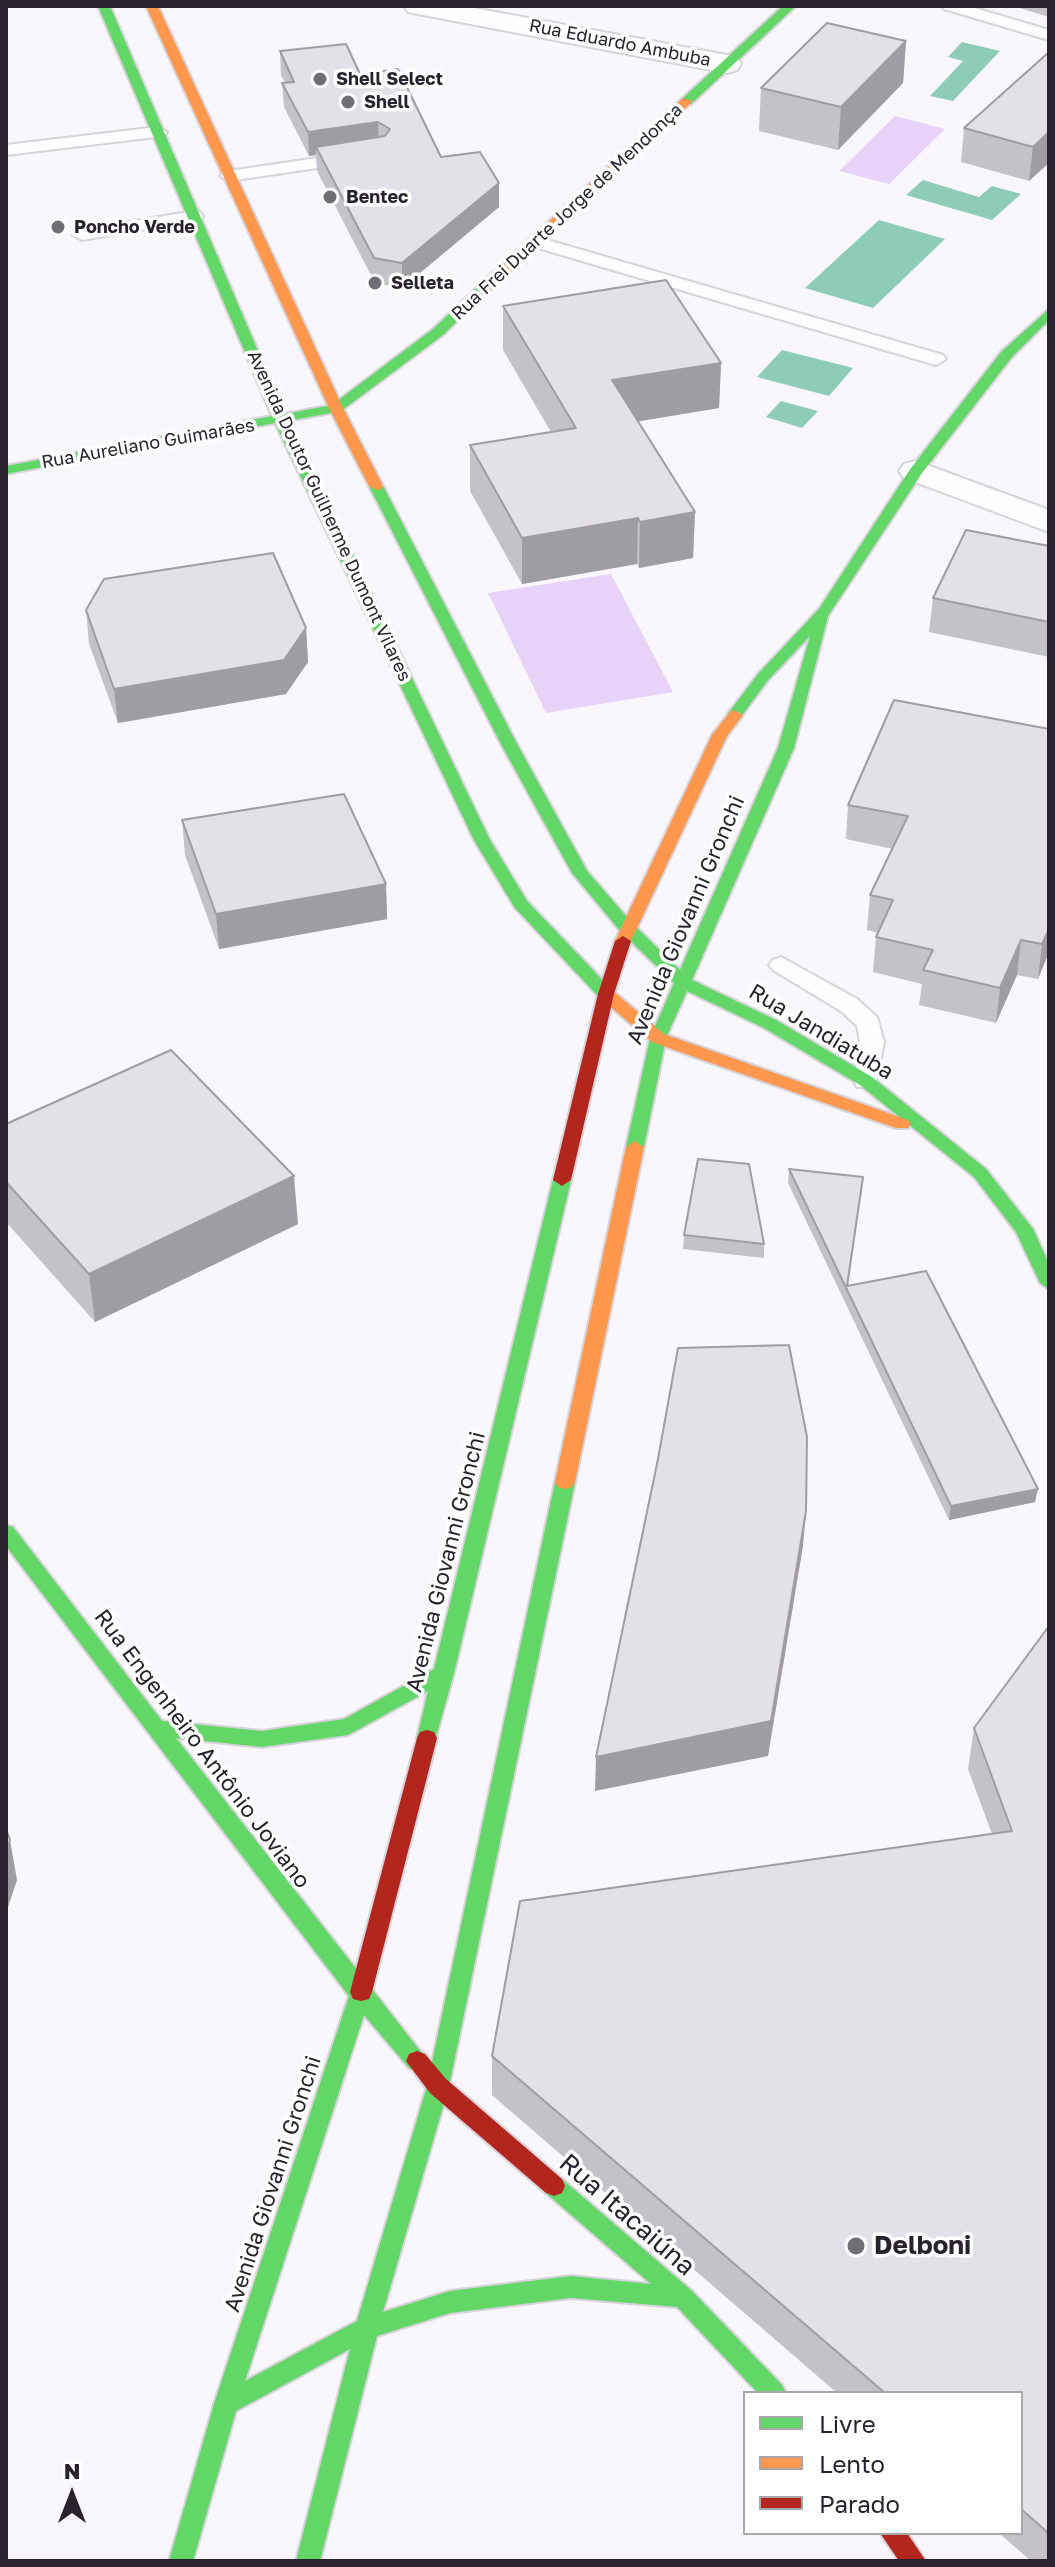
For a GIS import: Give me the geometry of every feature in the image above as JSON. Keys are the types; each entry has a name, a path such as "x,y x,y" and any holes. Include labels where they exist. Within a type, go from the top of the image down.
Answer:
{"main road":[{"name":"Avenida Doutor Guilherme Dumont Vilares","path":"104,6 281,421 482,840 521,904 606,994 658,1038"},
{"path":"152,6 336,408 509,744 580,873 627,928"},
{"name":"Rua Frei Duarte Jorge de Mendonça","path":"336,408 438,332 790,6"},
{"name":"Avenida Giovanni Gronchi","path":"181,2561 226,2404 360,1994 444,1673 606,994 627,928 720,735 763,677 824,612 916,471 1007,354 1049,313"},
{"name":"Rua Aureliano Guimarães","path":"6,470 281,421 336,408"},
{"name":"Avenida Giovanni Gronchi","path":"308,2561 367,2328 438,2086 658,1038 786,748 824,612"},
{"name":"Rua Jandiatuba","path":"627,928 684,983 770,1024 866,1081 980,1173 1024,1229 1049,1283"},
{"name":"Rua Jandiatuba","path":"658,1038 927,1132"},
{"name":"Rua Engenheiro Antônio Joviano","path":"6,1532 360,1994 438,2086"},
{"path":"155,1728 262,1739 348,1727 444,1673"},
{"name":"Rua Itacaiúna","path":"438,2086 683,2297 772,2391"},
{"path":"226,2404 367,2328 450,2302 571,2287 683,2297"},
{"path":"894,2535 914,2561"}],"street":[{"name":"Rua Eduardo Ambuba","path":"418,6 727,64"},
{"path":"916,471 1049,522"}],"lane":[{"path":"950,6 1049,35"},
{"path":"6,150 158,132"},
{"path":"229,176 364,156"},
{"path":"82,235 194,216"},
{"path":"537,242 936,359"},
{"path":"781,965 849,1005 868,1023 872,1042 866,1081"}],"shaded area":[{"path":"962,42 1000,51 953,101 930,96 963,61 948,57"},
{"path":"895,116 945,129 889,184 839,171"},
{"path":"923,180 979,197 992,186 1021,194 992,220 906,195"},
{"path":"879,220 945,239 873,308 805,288"},
{"path":"782,350 853,368 829,396 757,377"},
{"path":"781,401 818,411 802,428 766,417"},
{"path":"611,574 673,692 546,713 488,593"}],"building":[{"path":"827,23 906,41 841,107 761,88"},
{"path":"346,44 360,74 398,69 441,157 480,152 499,183 402,263 374,258 316,147 385,136 390,129 378,122 308,132 282,83 294,82 280,51"},
{"path":"1049,52 1049,132 1033,147 964,128"},
{"path":"666,280 721,363 612,380 695,512 640,522 638,518 522,538 470,445 576,428 503,306"},
{"path":"966,530 1049,546 1049,622 933,598"},
{"path":"273,553 306,628 284,660 114,689 86,610 104,579"},
{"path":"894,700 1049,729 1049,929 1042,944 1021,940 1000,988 923,970 933,950 876,937 893,900 870,895 908,816 848,805"},
{"path":"344,794 386,884 216,914 182,820"},
{"path":"171,1050 294,1176 89,1274 6,1182 6,1124"},
{"path":"698,1159 749,1164 764,1244 684,1235"},
{"path":"789,1169 863,1177 847,1286 926,1271 1038,1489 951,1506"},
{"path":"789,1345 807,1437 806,1511 771,1721 596,1757 678,1348"},
{"name":"Delboni","path":"1049,1626 1049,2536 1023,2511 1023,2391 883,2391 492,2056 520,1901 1012,1831 974,1728"},
{"path":"6,1829 10,1840 6,1851"}],"traffic: fast":[{"path":"104,6 281,421 482,840 521,904 606,994"},
{"path":"687,101 790,6"},
{"path":"6,470 336,408 438,332 487,286"},
{"path":"735,715 763,677 824,612 916,471 1007,354 1049,313"},
{"path":"376,486 509,744 580,873 627,928 684,983 770,1024 866,1081 980,1173 1024,1229 1049,1283"},
{"path":"635,1147 658,1038 786,748 822,618"},
{"path":"427,1738 562,1180"},
{"path":"308,2561 367,2328 438,2086 565,1482"},
{"path":"6,1532 360,1994 417,2061"},
{"path":"155,1728 262,1739 348,1727 444,1673"},
{"path":"181,2561 226,2404 361,1992"},
{"path":"554,2186 683,2297 772,2391"},
{"path":"226,2404 367,2328 450,2302 571,2287 683,2297"}],"traffic: slow":[{"path":"152,6 336,408 376,486"},
{"path":"487,286 687,101"},
{"path":"623,941 720,735 735,715"},
{"path":"606,994 658,1038 902,1124"},
{"path":"565,1482 635,1147"}],"traffic: jam":[{"path":"562,1180 606,994 623,941"},
{"path":"361,1992 427,1738"},
{"path":"417,2061 438,2086 554,2186"},
{"path":"894,2535 914,2561"}],"place":[{"name":"Shell Select","path":"320,79"},
{"name":"Shell","path":"348,102"},
{"name":"Bentec","path":"330,197"},
{"name":"Poncho Verde","path":"58,227"},
{"name":"Selleta","path":"375,283"},
{"name":"Delboni","path":"856,2246"}]}
